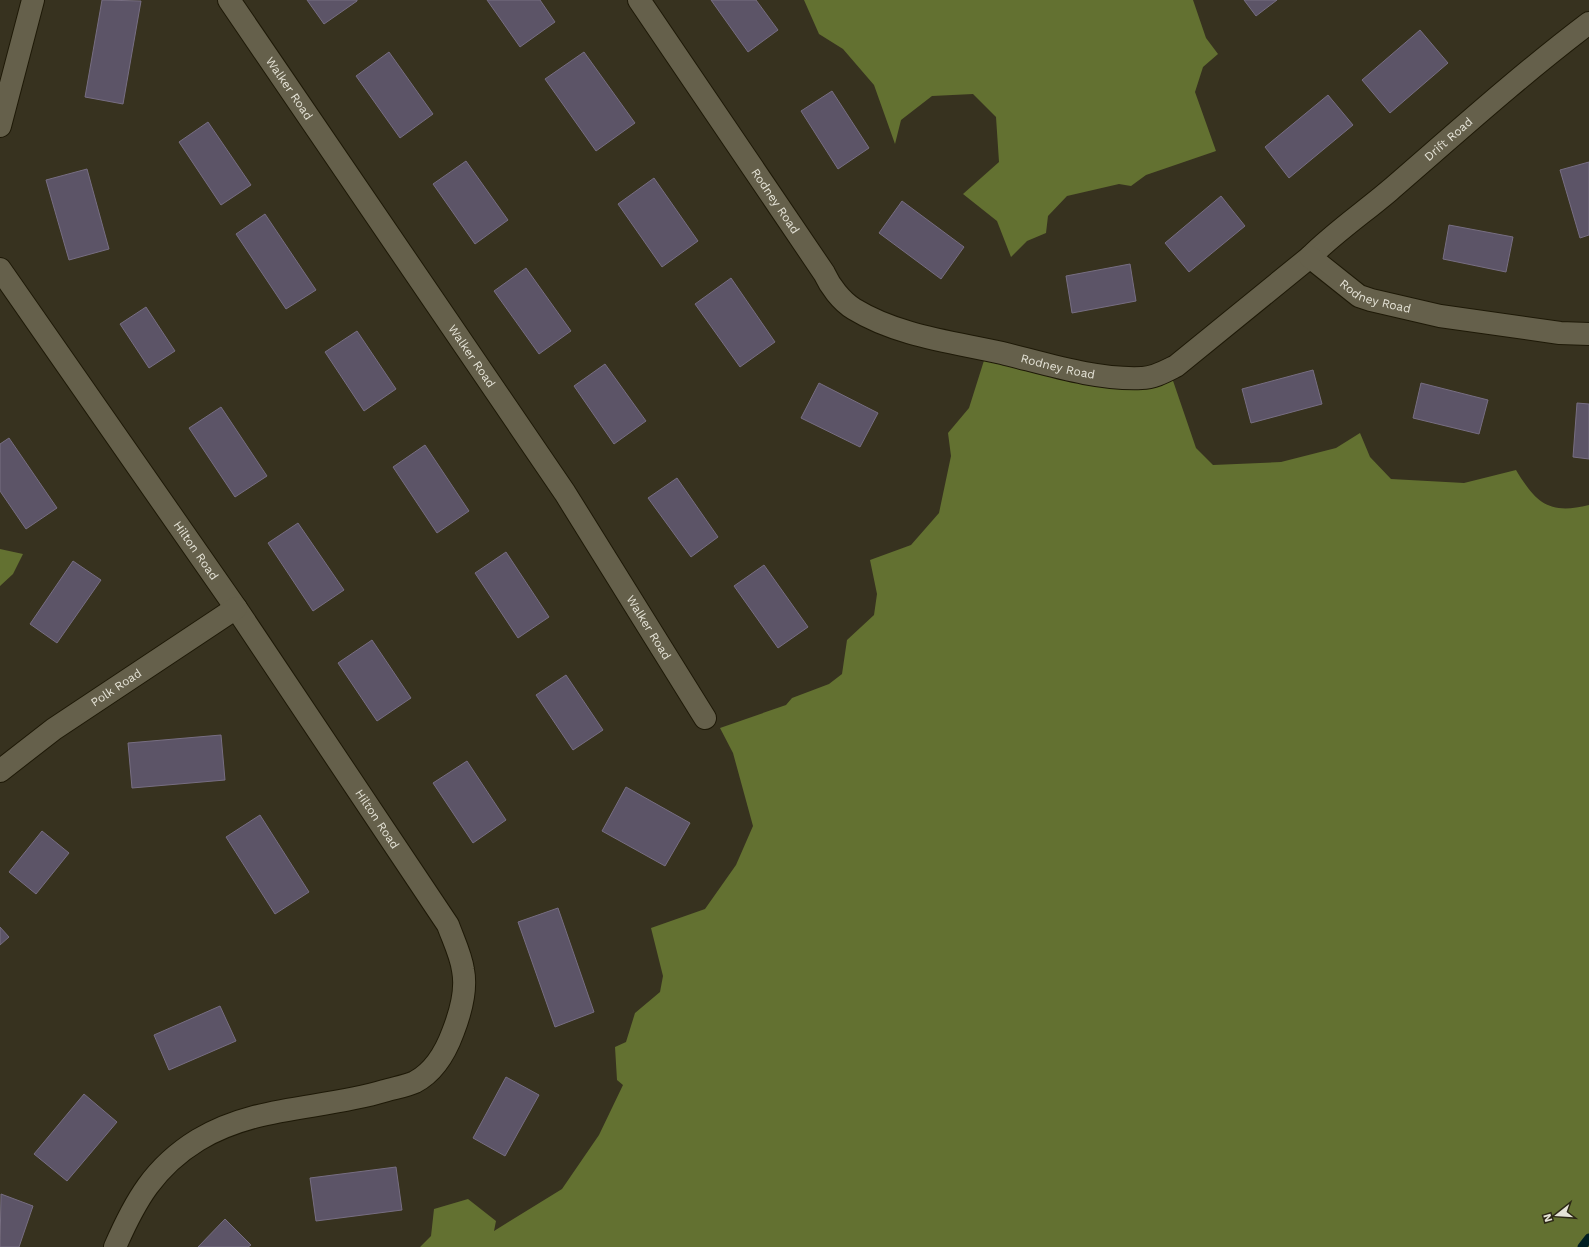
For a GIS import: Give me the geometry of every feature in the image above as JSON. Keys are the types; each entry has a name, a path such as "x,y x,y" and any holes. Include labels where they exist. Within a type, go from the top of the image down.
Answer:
{"street":[{"path":"0,126 33,0"},
{"name":"Walker Road","path":"230,0 565,493 705,718"},
{"name":"Rodney Road","path":"639,0 824,273 830,285 853,309 888,327 1074,371 1126,378 1144,378 1164,372 1176,366 1310,257 1358,296 1371,300 1440,316 1560,333 1589,334"},
{"name":"Drift Road","path":"1310,257 1327,240 1389,191 1537,63 1589,23"},
{"name":"Hilton Road","path":"0,269 236,608 448,925 464,971 460,1009 449,1043 440,1060 415,1082 362,1098 316,1106 294,1107 273,1111 232,1124 189,1146 155,1175 146,1187 130,1214 114,1247"},
{"name":"Polk Road","path":"0,771 54,729 236,608"}],"green space":[{"path":"804,0 1193,0 1206,38 1218,54 1203,67 1195,92 1216,151 1146,175 1131,186 1119,184 1067,196 1048,216 1046,233 1027,241 1011,257 997,221 963,194 999,162 996,117 973,94 932,96 901,120 895,144 874,85 843,49 819,34"},
{"path":"987,351 1126,380 1170,372 1196,448 1213,465 1281,462 1336,448 1360,433 1370,457 1391,479 1464,483 1516,470 1530,491 1545,504 1564,508 1575,508 1589,505 1589,1247 420,1247 431,1236 434,1209 468,1199 496,1221 494,1231 562,1189 599,1135 623,1085 617,1080 615,1047 626,1042 635,1013 660,992 663,976 651,928 705,909 736,865 753,826 733,753 720,728 786,705 792,698 829,684 842,674 847,640 874,615 877,594 870,560 911,545 939,513 951,456 948,433 969,408"},
{"path":"0,549 23,554 13,574 0,586"}],"building":[{"path":"102,0 141,1 123,104 85,97"},
{"path":"307,0 357,0 357,1 324,24"},
{"path":"487,0 540,0 555,22 520,47"},
{"path":"711,0 756,0 778,30 748,52"},
{"path":"1244,0 1277,0 1256,16"},
{"path":"1420,30 1448,63 1390,113 1362,80"},
{"path":"389,52 433,114 400,138 356,76"},
{"path":"584,52 635,123 596,151 545,79"},
{"path":"832,91 869,148 838,169 801,111"},
{"path":"1328,95 1353,125 1289,178 1265,147"},
{"path":"208,122 251,185 221,205 179,142"},
{"path":"466,161 508,220 475,244 433,184"},
{"path":"1589,162 1589,235 1580,238 1560,170"},
{"path":"87,169 109,249 69,260 46,180"},
{"path":"654,178 698,241 662,267 618,204"},
{"path":"1221,196 1245,226 1189,272 1165,243"},
{"path":"902,201 964,247 941,279 879,233"},
{"path":"265,214 316,290 286,309 236,234"},
{"path":"1449,225 1513,237 1506,272 1443,259"},
{"path":"1130,264 1136,301 1072,313 1066,276"},
{"path":"526,268 571,331 539,354 494,291"},
{"path":"731,278 775,342 740,367 695,304"},
{"path":"146,307 175,351 149,368 120,324"},
{"path":"357,331 396,389 364,411 325,352"},
{"path":"605,364 646,421 614,444 574,386"},
{"path":"1313,370 1322,404 1251,423 1242,389"},
{"path":"819,383 878,413 860,447 801,418"},
{"path":"1421,383 1488,400 1479,434 1413,418"},
{"path":"1577,403 1589,404 1589,459 1573,457"},
{"path":"221,407 267,476 235,497 189,428"},
{"path":"9,438 57,508 26,529 0,491 0,444"},
{"path":"425,445 469,511 437,533 393,467"},
{"path":"677,478 718,537 691,557 648,498"},
{"path":"298,523 344,590 313,611 268,543"},
{"path":"506,552 549,617 518,638 475,573"},
{"path":"73,561 101,580 57,643 30,624"},
{"path":"764,565 808,627 778,648 734,586"},
{"path":"372,640 411,698 377,721 338,663"},
{"path":"566,675 603,730 573,750 536,695"},
{"path":"221,735 225,780 132,788 128,743"},
{"path":"467,761 506,820 473,843 433,783"},
{"path":"626,787 690,823 665,866 602,831"},
{"path":"260,815 309,892 275,914 226,837"},
{"path":"42,831 69,853 36,894 9,872"},
{"path":"558,908 594,1012 555,1027 518,922"},
{"path":"0,927 9,937 0,945"},
{"path":"220,1006 236,1041 169,1070 154,1035"},
{"path":"506,1077 539,1095 505,1156 473,1138"},
{"path":"84,1094 117,1122 67,1181 34,1154"},
{"path":"396,1167 402,1210 316,1221 310,1178"},
{"path":"1,1194 33,1206 19,1247 0,1247"},
{"path":"225,1219 251,1245 248,1247 198,1247"}],"waterway":[{"path":"1582,1247 1589,1238"}]}
